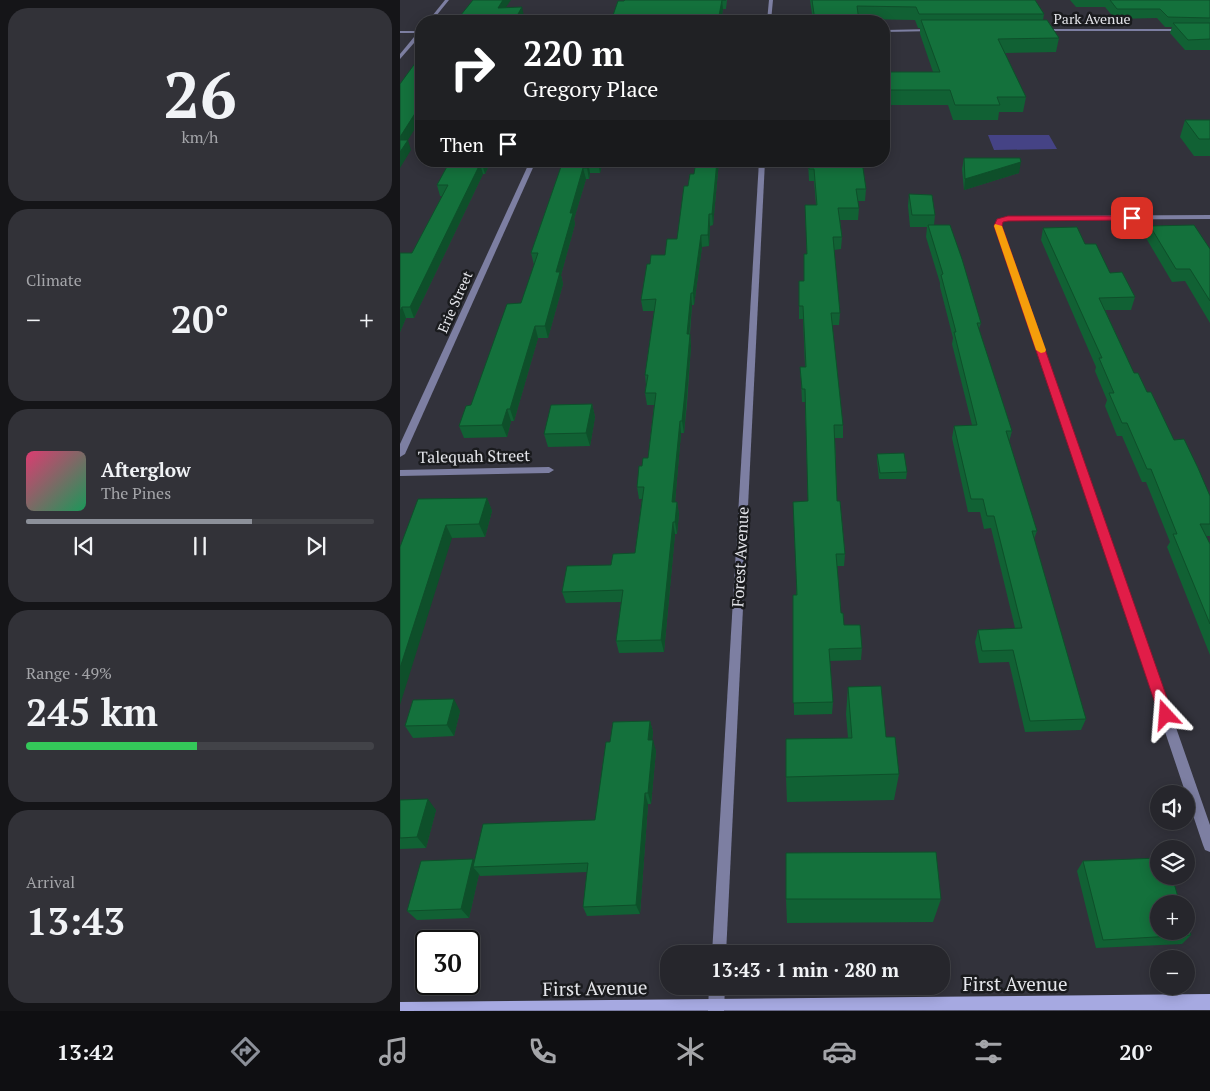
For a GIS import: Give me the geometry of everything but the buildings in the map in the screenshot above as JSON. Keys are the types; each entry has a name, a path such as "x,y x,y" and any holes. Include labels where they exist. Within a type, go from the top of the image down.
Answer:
{"main road":[{"name":"First Avenue","path":"400,1010 716,1009 1210,1002"}],"street":[{"path":"435,15 447,0"},
{"path":"770,15 771,0"},
{"path":"890,30 943,30"},
{"name":"Park Avenue","path":"1032,30 1210,30"},
{"path":"400,32 415,32"},
{"path":"400,57 415,39"},
{"name":"Erie Street","path":"400,454 530,167"},
{"name":"Forest Avenue","path":"719,945 762,167"},
{"path":"1210,217 1008,218 999,221 998,226 1210,845"},
{"name":"Talequah Street","path":"400,473 549,470"},
{"path":"716,1009 717,995"}],"shaded area":[{"path":"988,135 1049,135 1057,149 994,150"}],"slow traffic":[{"path":"998,226 1041,350"}],"route":[{"path":"1132,218 1008,218 999,221 998,226 1166,715"}]}
